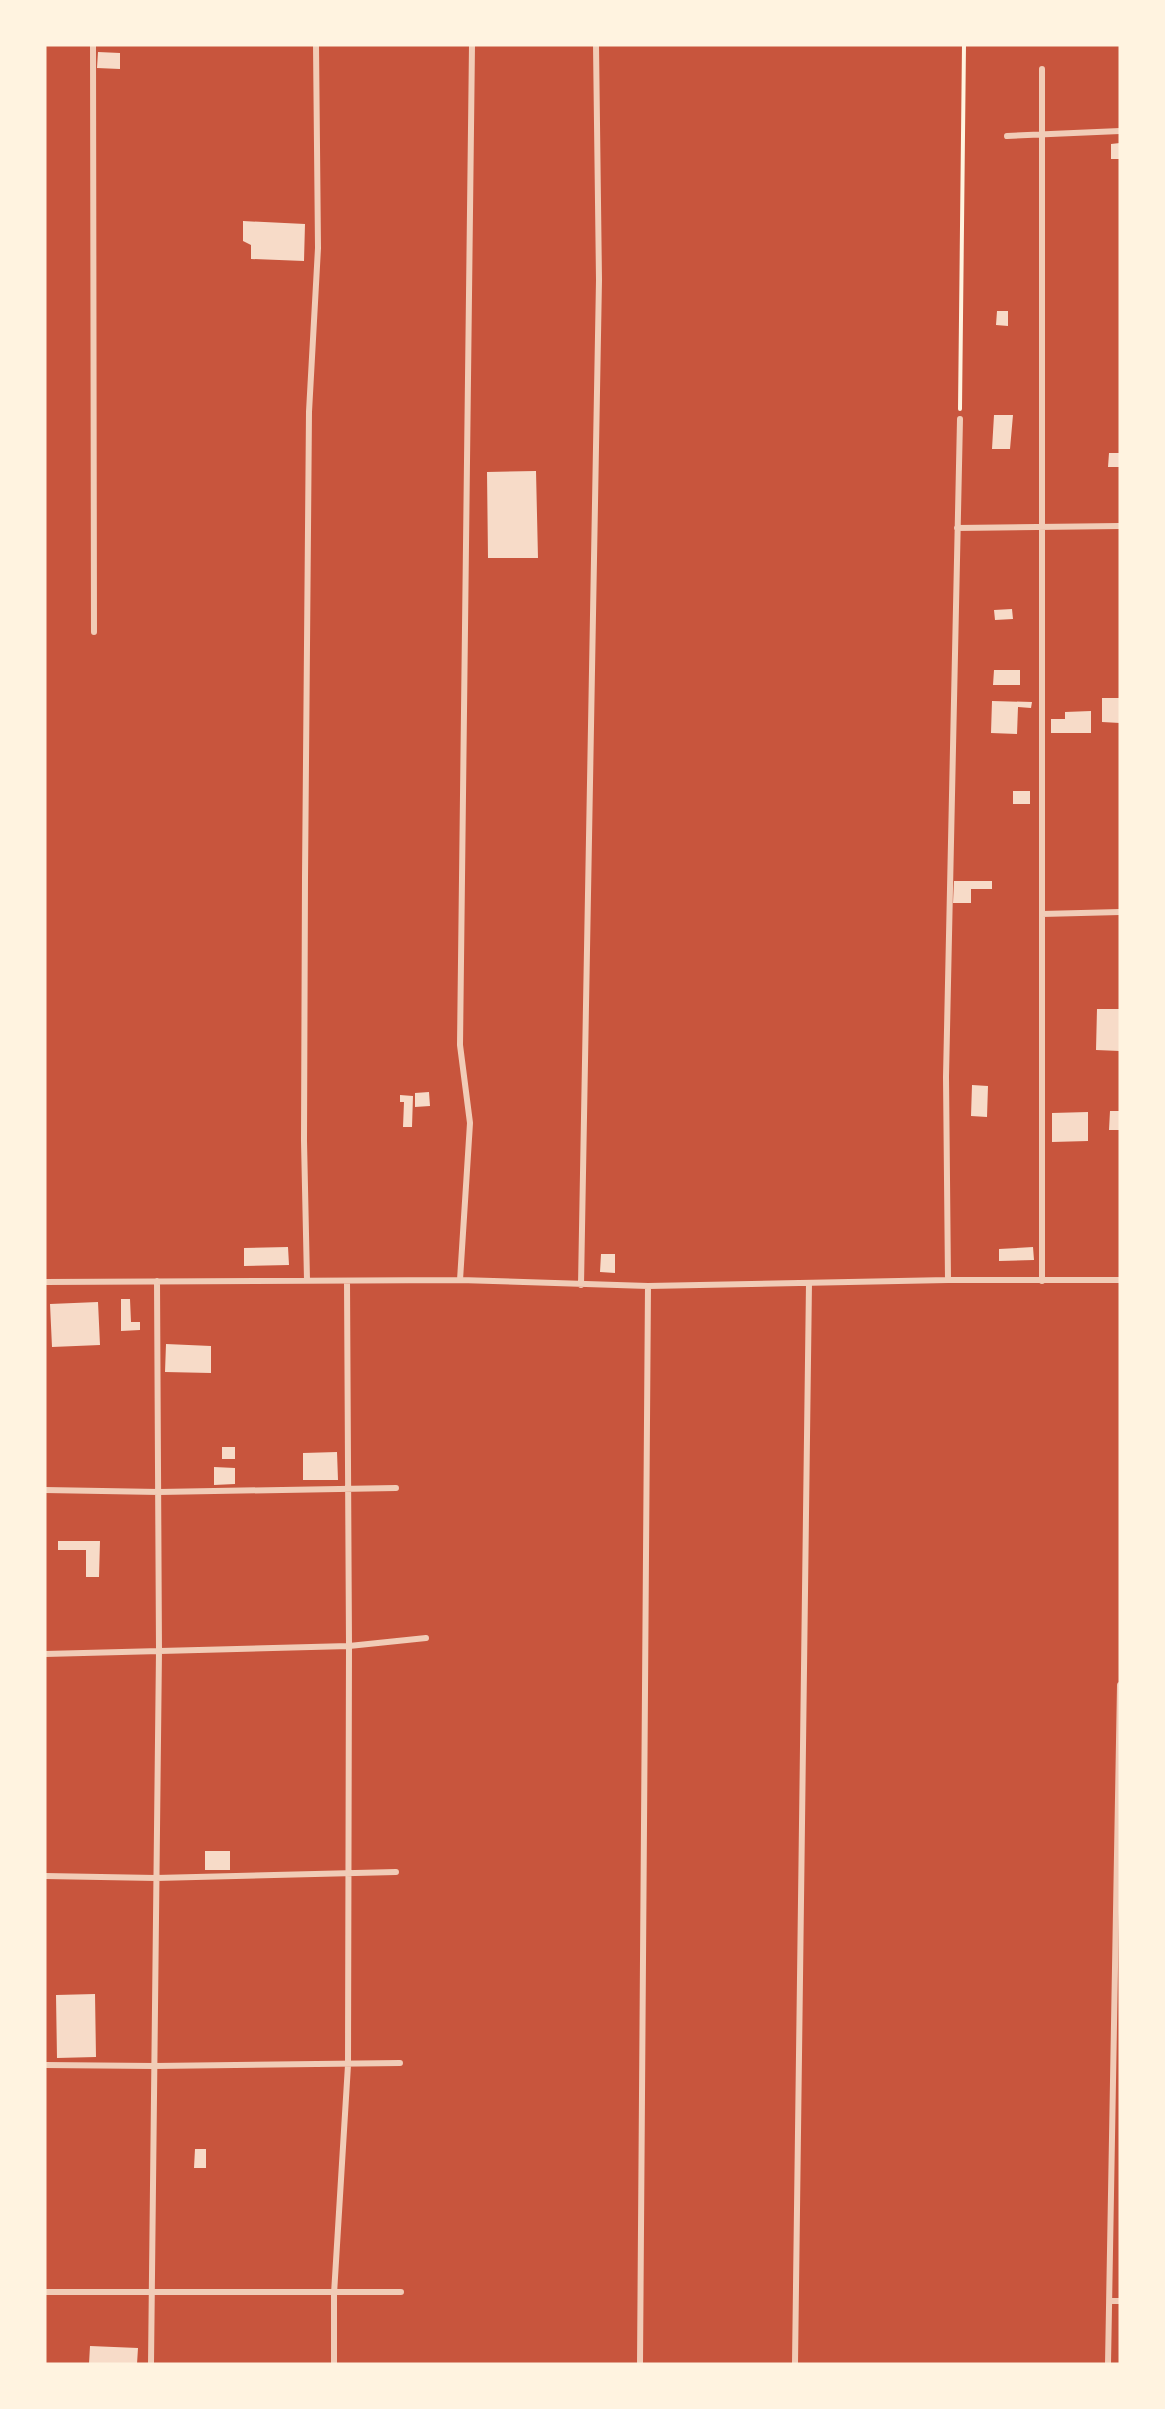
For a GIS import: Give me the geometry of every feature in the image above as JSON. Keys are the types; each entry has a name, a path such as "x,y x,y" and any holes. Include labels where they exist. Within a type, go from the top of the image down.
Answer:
{"street":[{"path":"93,45 94,632"},
{"path":"307,1280 304,1141 305,878 309,412 318,248 316,45"},
{"path":"460,1280 470,1123 460,1045 472,45"},
{"path":"581,1285 599,280 596,45"},
{"path":"1042,69 1042,1281"},
{"path":"1007,136 1120,132"},
{"path":"948,1280 946,1077 960,418"},
{"path":"957,528 1042,525 1120,526"},
{"path":"1042,914 1120,912"},
{"path":"45,1282 460,1280 648,1286 948,1280 1120,1280"},
{"path":"151,2364 159,1651 157,1281"},
{"path":"334,2364 334,2294 348,2066 350,1646 347,1281"},
{"path":"795,2364 809,1283"},
{"path":"640,2364 648,1286"},
{"path":"45,1490 159,1492 396,1488"},
{"path":"45,1654 350,1646 426,1638"},
{"path":"1108,2364 1117,2073 1120,1684"},
{"path":"45,1876 156,1878 396,1872"},
{"path":"45,2065 348,2066 400,2063"},
{"path":"45,2292 152,2290 334,2294 401,2292"},
{"path":"1110,2301 1120,2301"}],"path":[{"path":"960,418 964,45"}],"building":[{"path":"98,52 120,53 120,69 97,68"},
{"path":"1120,143 1120,159 1111,159 1111,144"},
{"path":"243,221 305,224 304,261 251,259 251,245 243,241"},
{"path":"997,311 1008,311 1008,326 996,325"},
{"path":"994,415 1013,415 1010,449 992,449"},
{"path":"1109,453 1120,453 1120,467 1108,467"},
{"path":"536,471 538,558 488,558 487,472"},
{"path":"1012,609 1013,619 995,620 994,610"},
{"path":"994,670 1020,670 1020,685 993,685"},
{"path":"1102,698 1120,698 1120,723 1102,722"},
{"path":"992,701 1032,702 1031,708 1018,707 1017,734 991,733"},
{"path":"1091,711 1091,733 1051,733 1051,719 1065,719 1065,712"},
{"path":"1013,791 1030,791 1030,804 1013,804"},
{"path":"954,881 992,881 992,889 971,889 971,903 953,903"},
{"path":"1097,1009 1120,1009 1120,1051 1096,1050"},
{"path":"972,1085 988,1086 987,1117 971,1116"},
{"path":"429,1092 430,1106 415,1107 415,1093"},
{"path":"400,1095 413,1096 412,1127 403,1127 404,1102 400,1102"},
{"path":"1110,1111 1120,1111 1120,1130 1109,1130"},
{"path":"1088,1112 1088,1141 1052,1142 1052,1113"},
{"path":"288,1247 289,1265 244,1266 244,1248"},
{"path":"1033,1247 1034,1260 999,1261 999,1249"},
{"path":"601,1254 615,1254 615,1273 600,1272"},
{"path":"121,1299 130,1299 131,1322 140,1322 140,1330 121,1331"},
{"path":"98,1302 100,1345 52,1347 50,1304"},
{"path":"166,1344 211,1346 211,1373 165,1372"},
{"path":"222,1447 235,1447 235,1459 222,1459"},
{"path":"337,1452 338,1480 303,1480 303,1453"},
{"path":"214,1467 235,1468 235,1484 214,1485"},
{"path":"58,1541 100,1541 99,1577 86,1577 86,1550 58,1550"},
{"path":"205,1851 230,1851 230,1870 205,1870"},
{"path":"95,1994 96,2057 57,2058 56,1995"},
{"path":"195,2149 206,2149 206,2168 194,2168"},
{"path":"90,2346 138,2348 137,2364 89,2364"}]}
